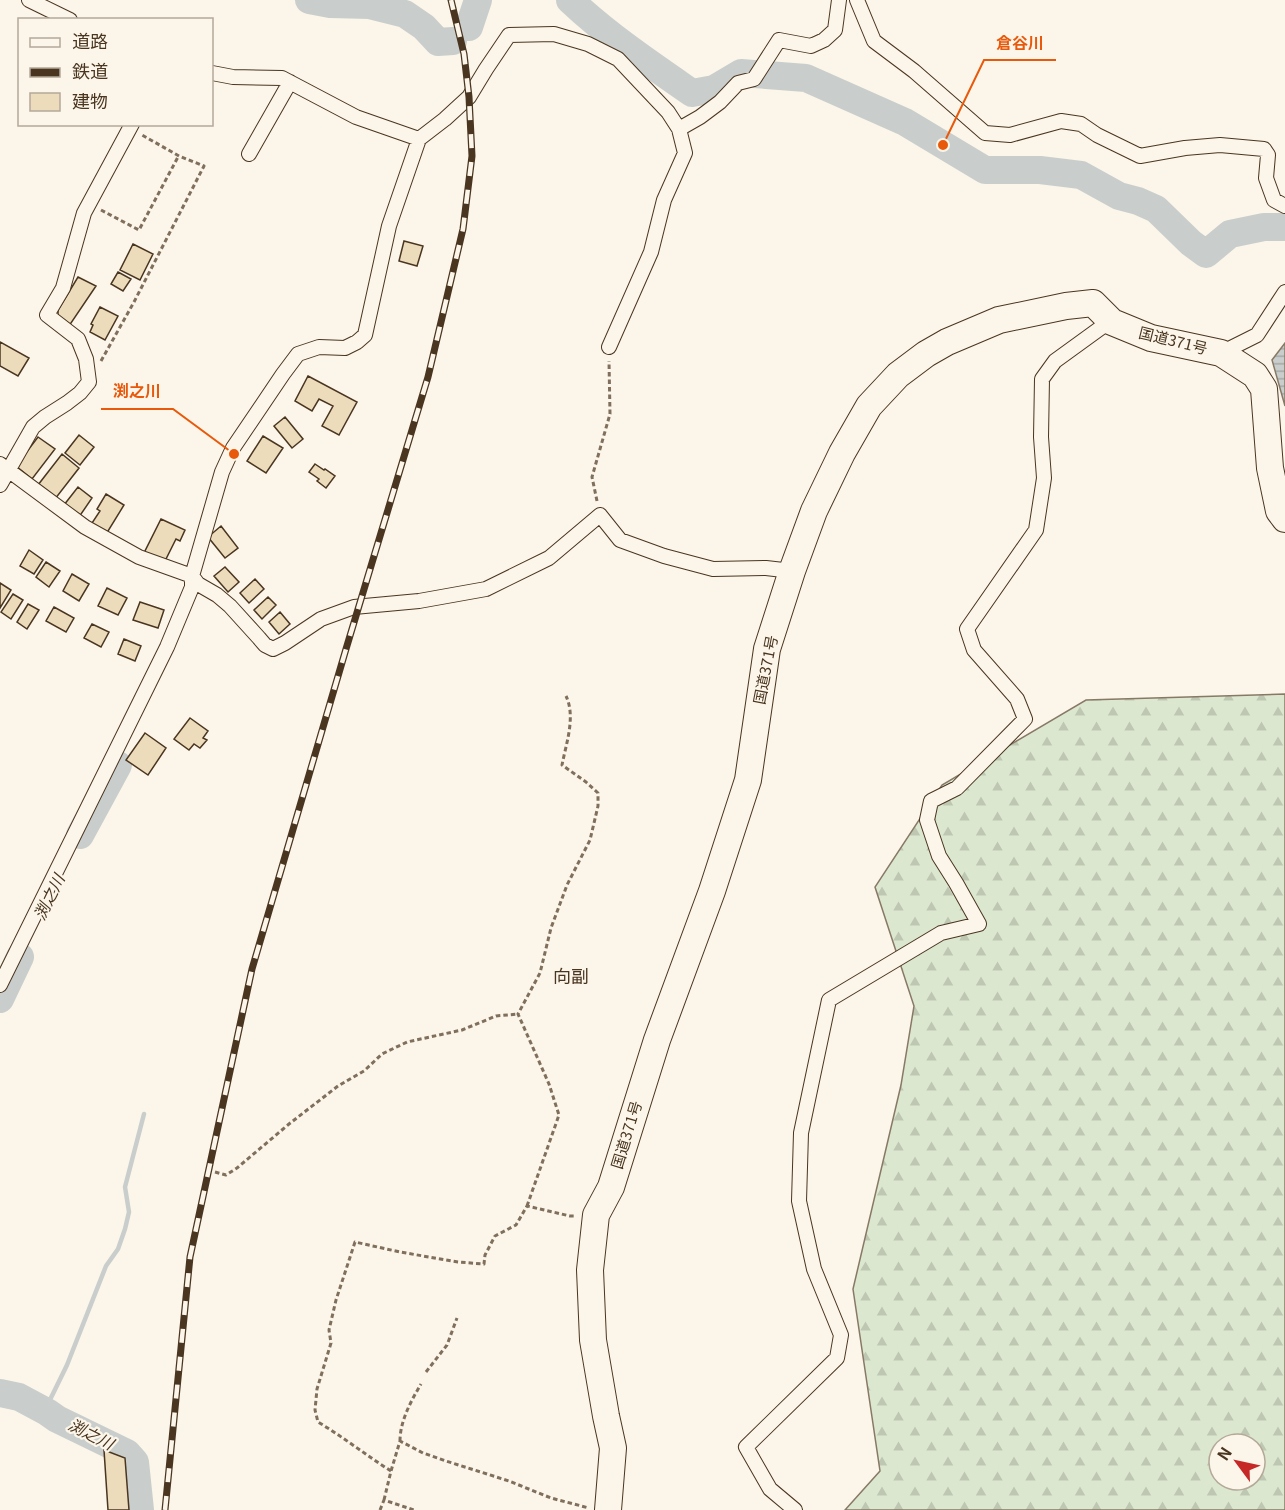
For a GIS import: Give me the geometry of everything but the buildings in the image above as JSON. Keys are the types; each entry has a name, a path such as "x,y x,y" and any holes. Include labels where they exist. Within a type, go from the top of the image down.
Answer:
{"highway":[{"name":"国道371号","path":"599,1509 613,1448 593,1340 590,1270 596,1215 611,1187 657,1040 712,891 748,780 767,649 792,571 814,511 842,453 869,406 898,375 947,342 999,320 1066,306 1094,303 1112,322 1152,338 1221,353 1255,375 1264,389 1270,468 1280,511 1285,519"}],"street":[{"path":"29,0 66,18"},
{"path":"679,129 714,107 738,83 754,79 779,40 811,46 824,40 835,30 839,0"},
{"path":"857,0 874,41 914,71 985,133 1010,135 1060,121 1081,124 1097,135 1140,156 1185,148 1220,146 1264,149 1268,155 1266,178 1274,200 1285,206"},
{"path":"0,985 167,647 192,587 192,576 222,472 233,448 298,354 319,347 345,348 365,335 389,226 419,139 470,97 509,35 554,34 588,44 618,59 668,112 679,129 685,153 664,200 651,252 609,347"},
{"path":"213,73 233,77 282,78 356,117 419,139"},
{"path":"249,154 290,82"},
{"path":"0,485 4,466 33,427 68,403 89,382 86,359 78,339 47,315 63,288 84,213 131,126"},
{"path":"1221,353 1257,335 1285,292"},
{"path":"795,1510 770,1489 746,1447 837,1358 841,1335 814,1269 799,1202 801,1133 829,1000 941,933 979,924 939,856 927,820 931,801 957,788 1025,719 1017,699 974,650 967,629 1036,530 1044,478 1041,430 1042,379 1055,361 1112,322"},
{"path":"4,466 85,527 139,557 192,576 198,584 230,606 265,645 273,649 321,619 354,608 419,601 486,588 549,558 600,515 620,540 664,556 713,569 766,568 792,571"}],"path":[{"path":"89,382 134,302 204,166 178,156 131,126"},
{"path":"89,204 139,230 178,156"},
{"path":"600,515 592,477 610,414 609,347"},
{"path":"518,1014 540,974 551,928 567,885 590,840 598,806 598,793 562,765 570,725 570,704 566,696"},
{"path":"215,1172 226,1175 237,1168 289,1124 338,1086 364,1071 382,1054 407,1042 462,1030 496,1016 518,1014"},
{"path":"391,1471 341,1435 318,1422 315,1410 317,1389 331,1343 329,1329 336,1300 355,1242 458,1262 484,1264 485,1255 495,1236 516,1225 527,1206 559,1115 549,1084 518,1014"},
{"path":"527,1206 570,1216 596,1215"},
{"path":"426,1372 447,1345 457,1318"},
{"path":"380,1510 400,1441 404,1418 421,1384"},
{"path":"400,1441 423,1453 509,1481 561,1501 599,1509"},
{"path":"384,1500 414,1510"}],"green space":[{"path":"1285,694 1285,1510 845,1510 880,1471 853,1289 901,1085 914,1006 875,887 942,785 1086,700"}],"shaded area":[{"path":"1285,343 1285,406 1272,360"}],"waterway":[{"path":"309,0 330,4 369,5 405,14 424,27 438,42 453,41"},
{"path":"469,27 478,0"},
{"path":"570,0 614,37 692,93 714,89 741,73 806,78 905,122 985,170 1040,170 1081,175 1119,196 1156,209 1191,243 1206,254 1230,234 1264,227 1285,227"},
{"name":"渕之川","path":"80,835 118,765"},
{"name":"渕之川","path":"0,999 20,957"},
{"path":"47,1412 46,1408 67,1365 106,1266 118,1249 125,1229 129,1212 125,1187 144,1114"},
{"name":"渕之川","path":"0,1393 19,1397 57,1419 127,1453 135,1462 140,1510"}],"railway":[{"path":"165,1510 190,1257 252,969 428,377 463,229 472,156 469,97 464,54 451,0"}],"place":[{"name":"倉谷川","path":"943,145"},
{"name":"渕之川","path":"234,454"}],"district":[{"name":"向副","path":"571,977"}]}
